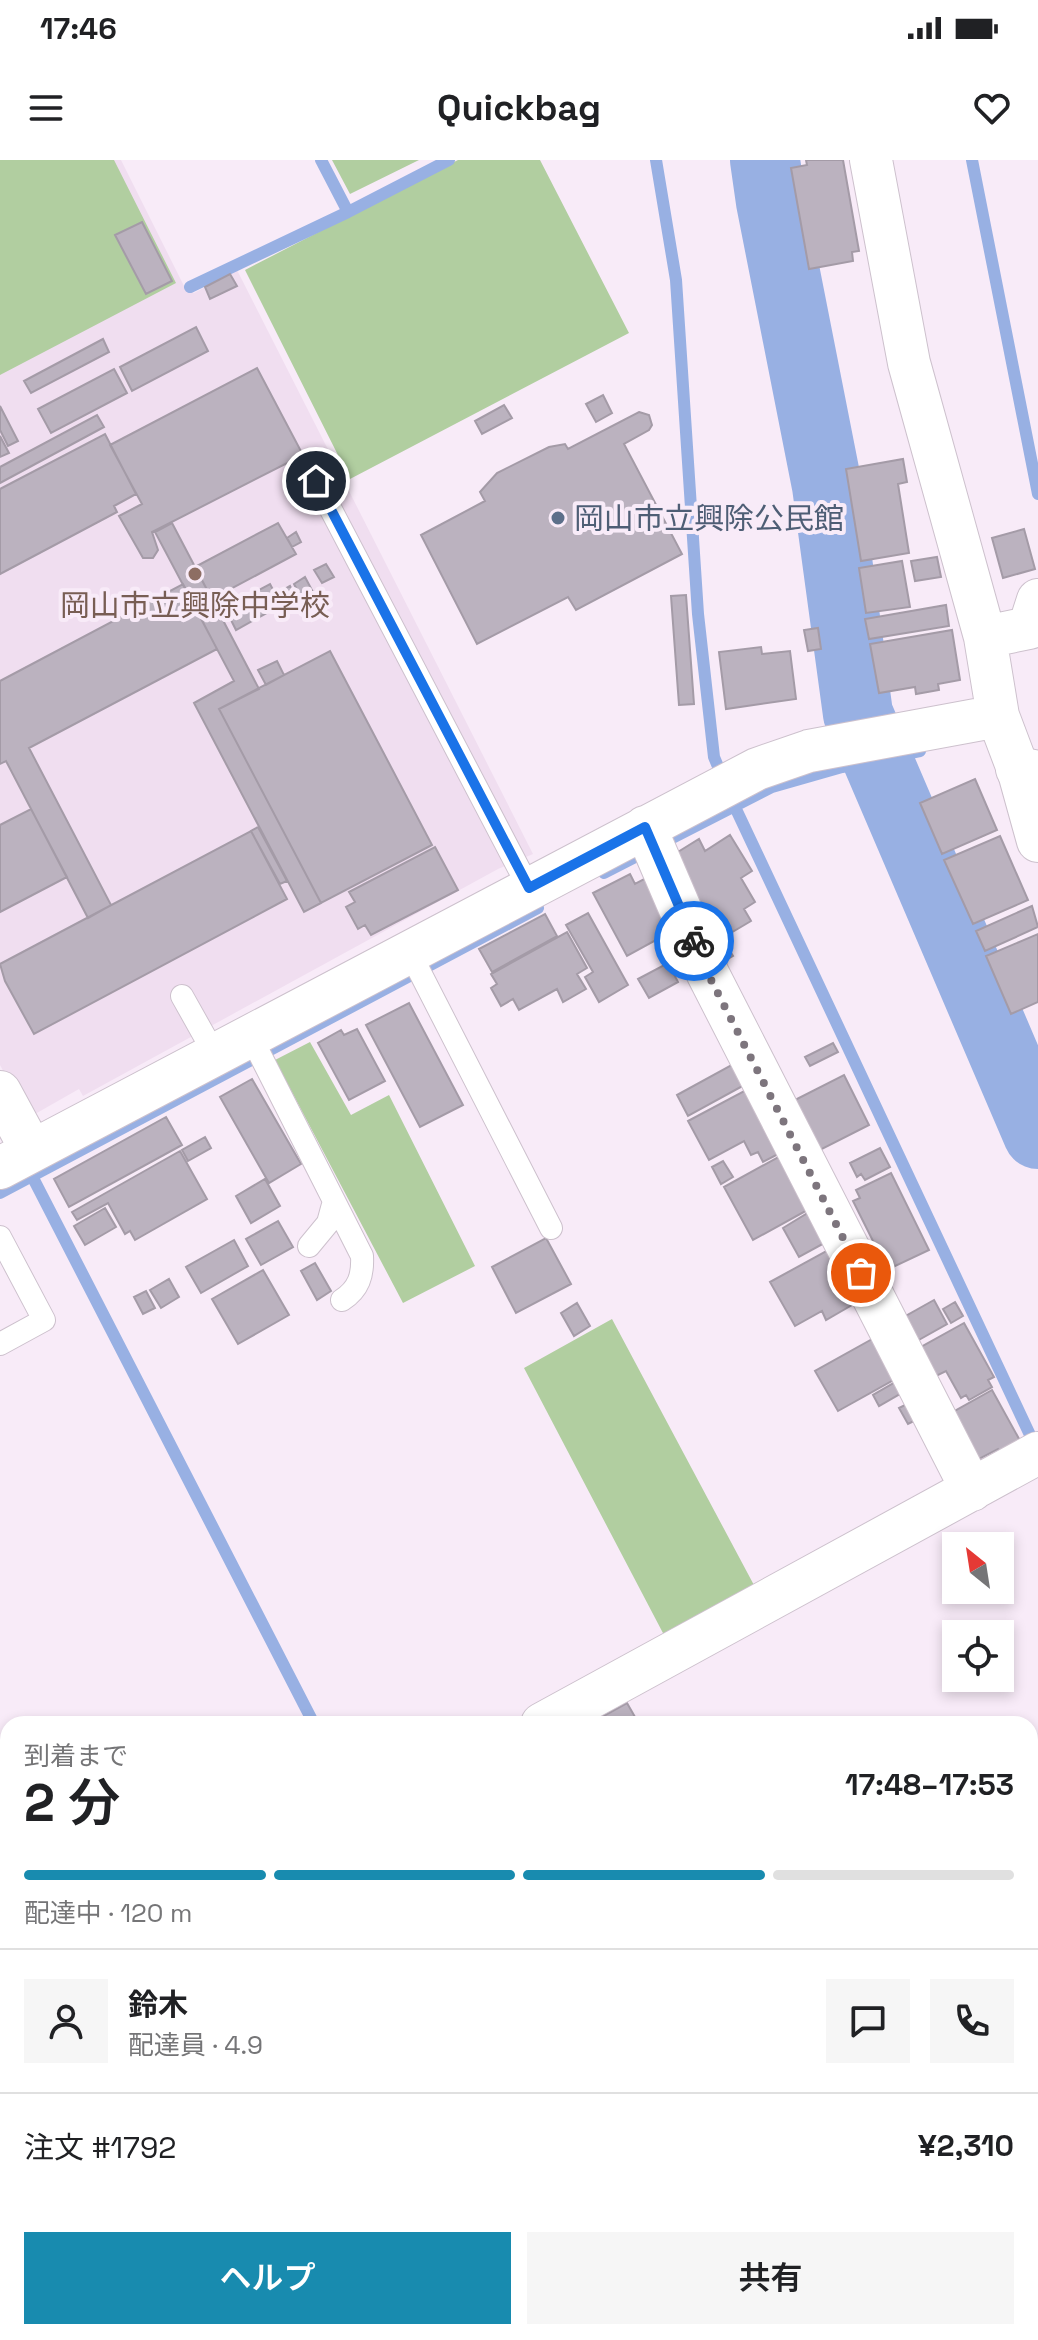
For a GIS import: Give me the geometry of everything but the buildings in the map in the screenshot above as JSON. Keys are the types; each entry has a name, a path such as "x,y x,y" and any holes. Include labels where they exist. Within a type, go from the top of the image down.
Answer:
{"street":[{"path":"871,160 909,363 985,637 998,716 1028,771 1038,841"},
{"path":"985,637 1029,628 1038,600"},
{"path":"0,1092 16,1159 417,965 529,888 651,842 730,784 809,751 998,716"},
{"path":"651,842 708,974 972,1490"},
{"path":"557,1716 1038,1453"}],"lane":[{"path":"316,481 529,888"},
{"path":"417,965 551,1228"},
{"path":"182,996 246,1050 334,1201 362,1256 363,1270 358,1286 342,1300"},
{"path":"309,1246 328,1223 334,1201"},
{"path":"0,1237 44,1320 0,1344"}],"shaded area":[{"name":"岡山市立興除中学校","path":"0,160 121,160 184,286 194,293 237,270 533,854 498,869 83,1096 79,1089 28,1118 0,1065"}],"green space":[{"path":"0,160 114,160 176,283 0,375"},
{"path":"332,160 419,160 350,194"},
{"path":"458,160 540,160 629,333 350,479 245,270"},
{"path":"310,1042 351,1115 389,1095 475,1266 403,1303 275,1060"},
{"path":"612,1319 755,1587 664,1635 524,1368"}],"waterway":[{"path":"321,160 348,212"},
{"path":"190,287 449,160"},
{"path":"656,160 676,280 698,614 714,757 1031,1437"},
{"path":"765,160 827,486 858,714 1038,1134"},
{"path":"972,160 1038,494"},
{"path":"604,873 772,787 842,767 920,751"},
{"path":"0,1193 538,908"},
{"path":"32,1176 310,1716"}],"way so far":[{"path":"694,941 861,1273"}],"place":[{"name":"岡山市立興除公民館","path":"558,518"},
{"name":"岡山市立興除中学校","path":"195,574"}],"route":[{"path":"316,481 529,888 645,827 694,941"}]}
